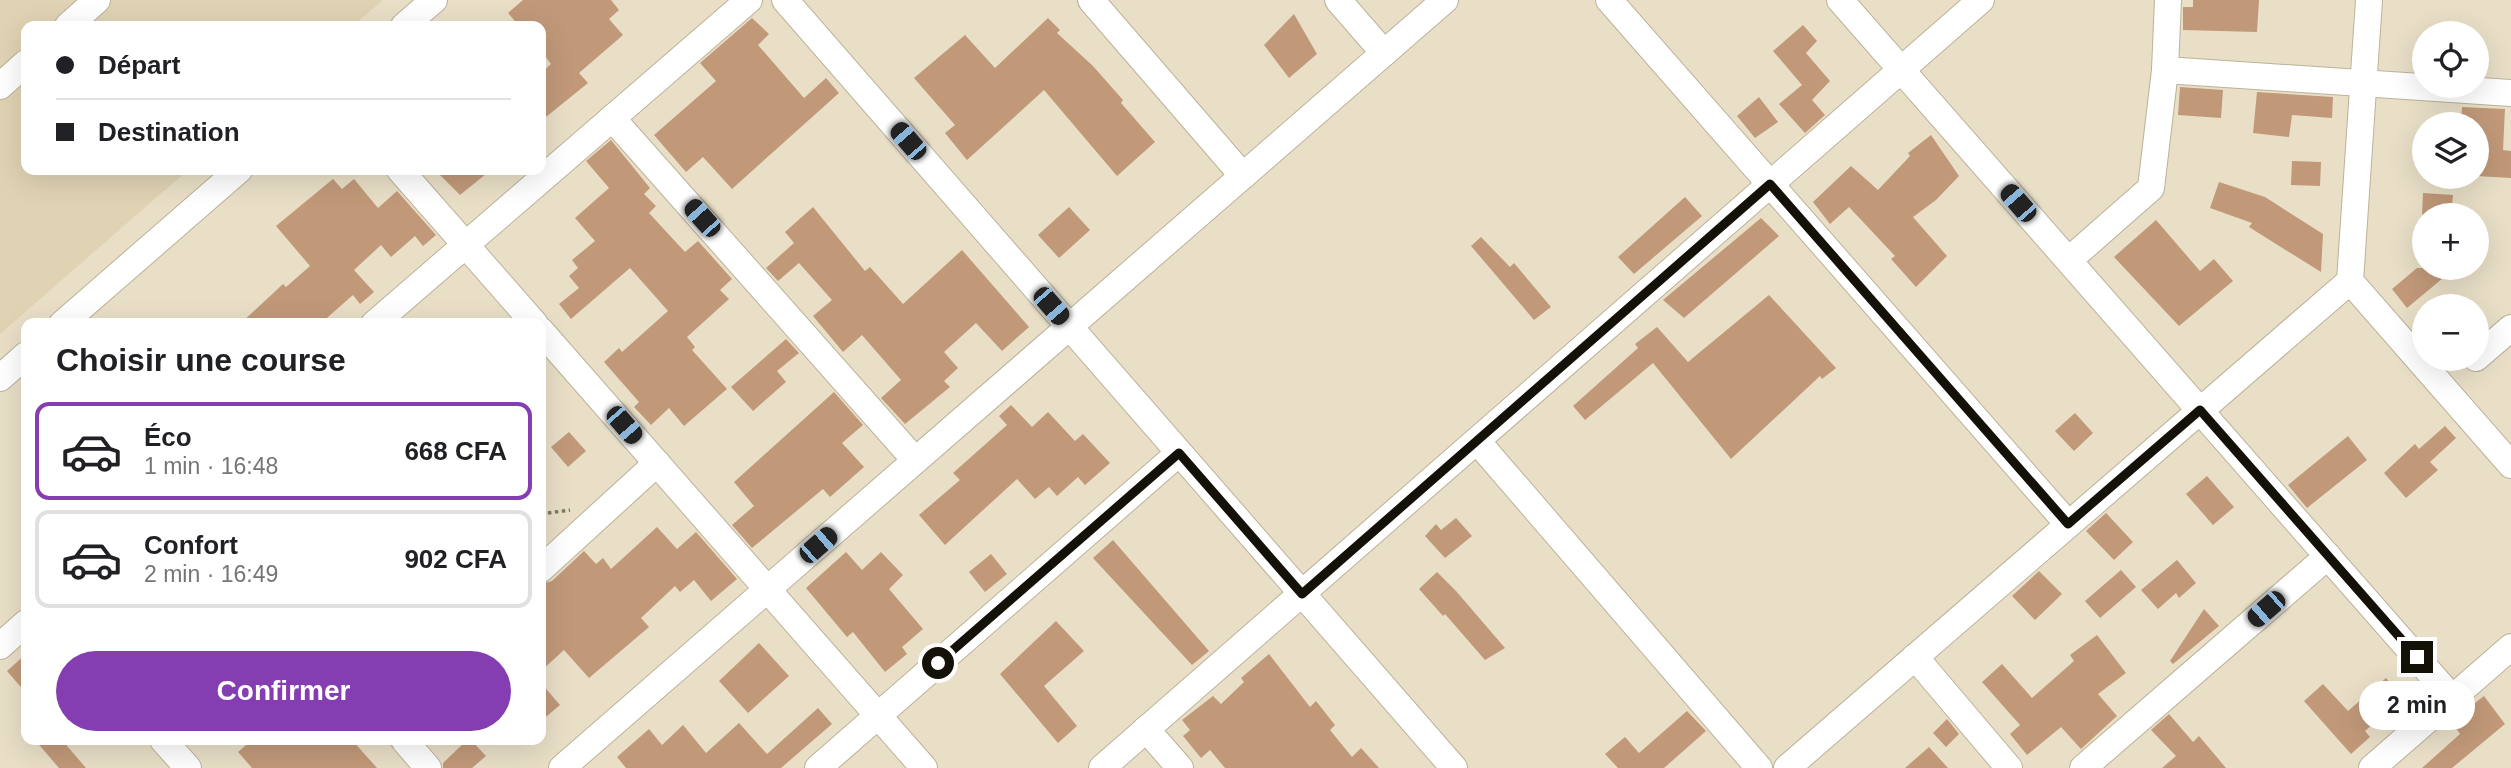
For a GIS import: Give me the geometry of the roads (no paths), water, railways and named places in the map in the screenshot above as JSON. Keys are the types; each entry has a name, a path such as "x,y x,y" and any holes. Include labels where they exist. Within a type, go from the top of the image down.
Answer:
{"street":[{"path":"74,21 97,0"},
{"path":"410,21 434,0"},
{"path":"546,175 749,0"},
{"path":"785,0 1454,768"},
{"path":"1091,0 1242,176"},
{"path":"1338,0 1384,53"},
{"path":"562,768 1445,0"},
{"path":"1609,0 2068,524"},
{"path":"1840,0 2452,698"},
{"path":"1102,768 1981,0"},
{"path":"2068,260 2151,188 2165,70 2168,0"},
{"path":"2369,0 2350,281 2511,465"},
{"path":"0,86 21,67"},
{"path":"2165,70 2511,93"},
{"path":"612,118 915,460"},
{"path":"69,318 233,175"},
{"path":"404,175 530,318"},
{"path":"381,318 546,175"},
{"path":"1787,768 2350,281"},
{"path":"2489,347 2511,328"},
{"path":"546,337 924,768"},
{"path":"0,378 21,359"},
{"path":"2443,387 2461,371"},
{"path":"1476,441 1759,768"},
{"path":"818,768 1179,453"},
{"path":"546,564 657,463"},
{"path":"2083,768 2328,556"},
{"path":"0,646 21,627"},
{"path":"2372,768 2511,647"},
{"path":"1915,657 2009,768"},
{"path":"1146,729 1180,768"},
{"path":"167,745 188,768"},
{"path":"408,745 428,768"}]}
